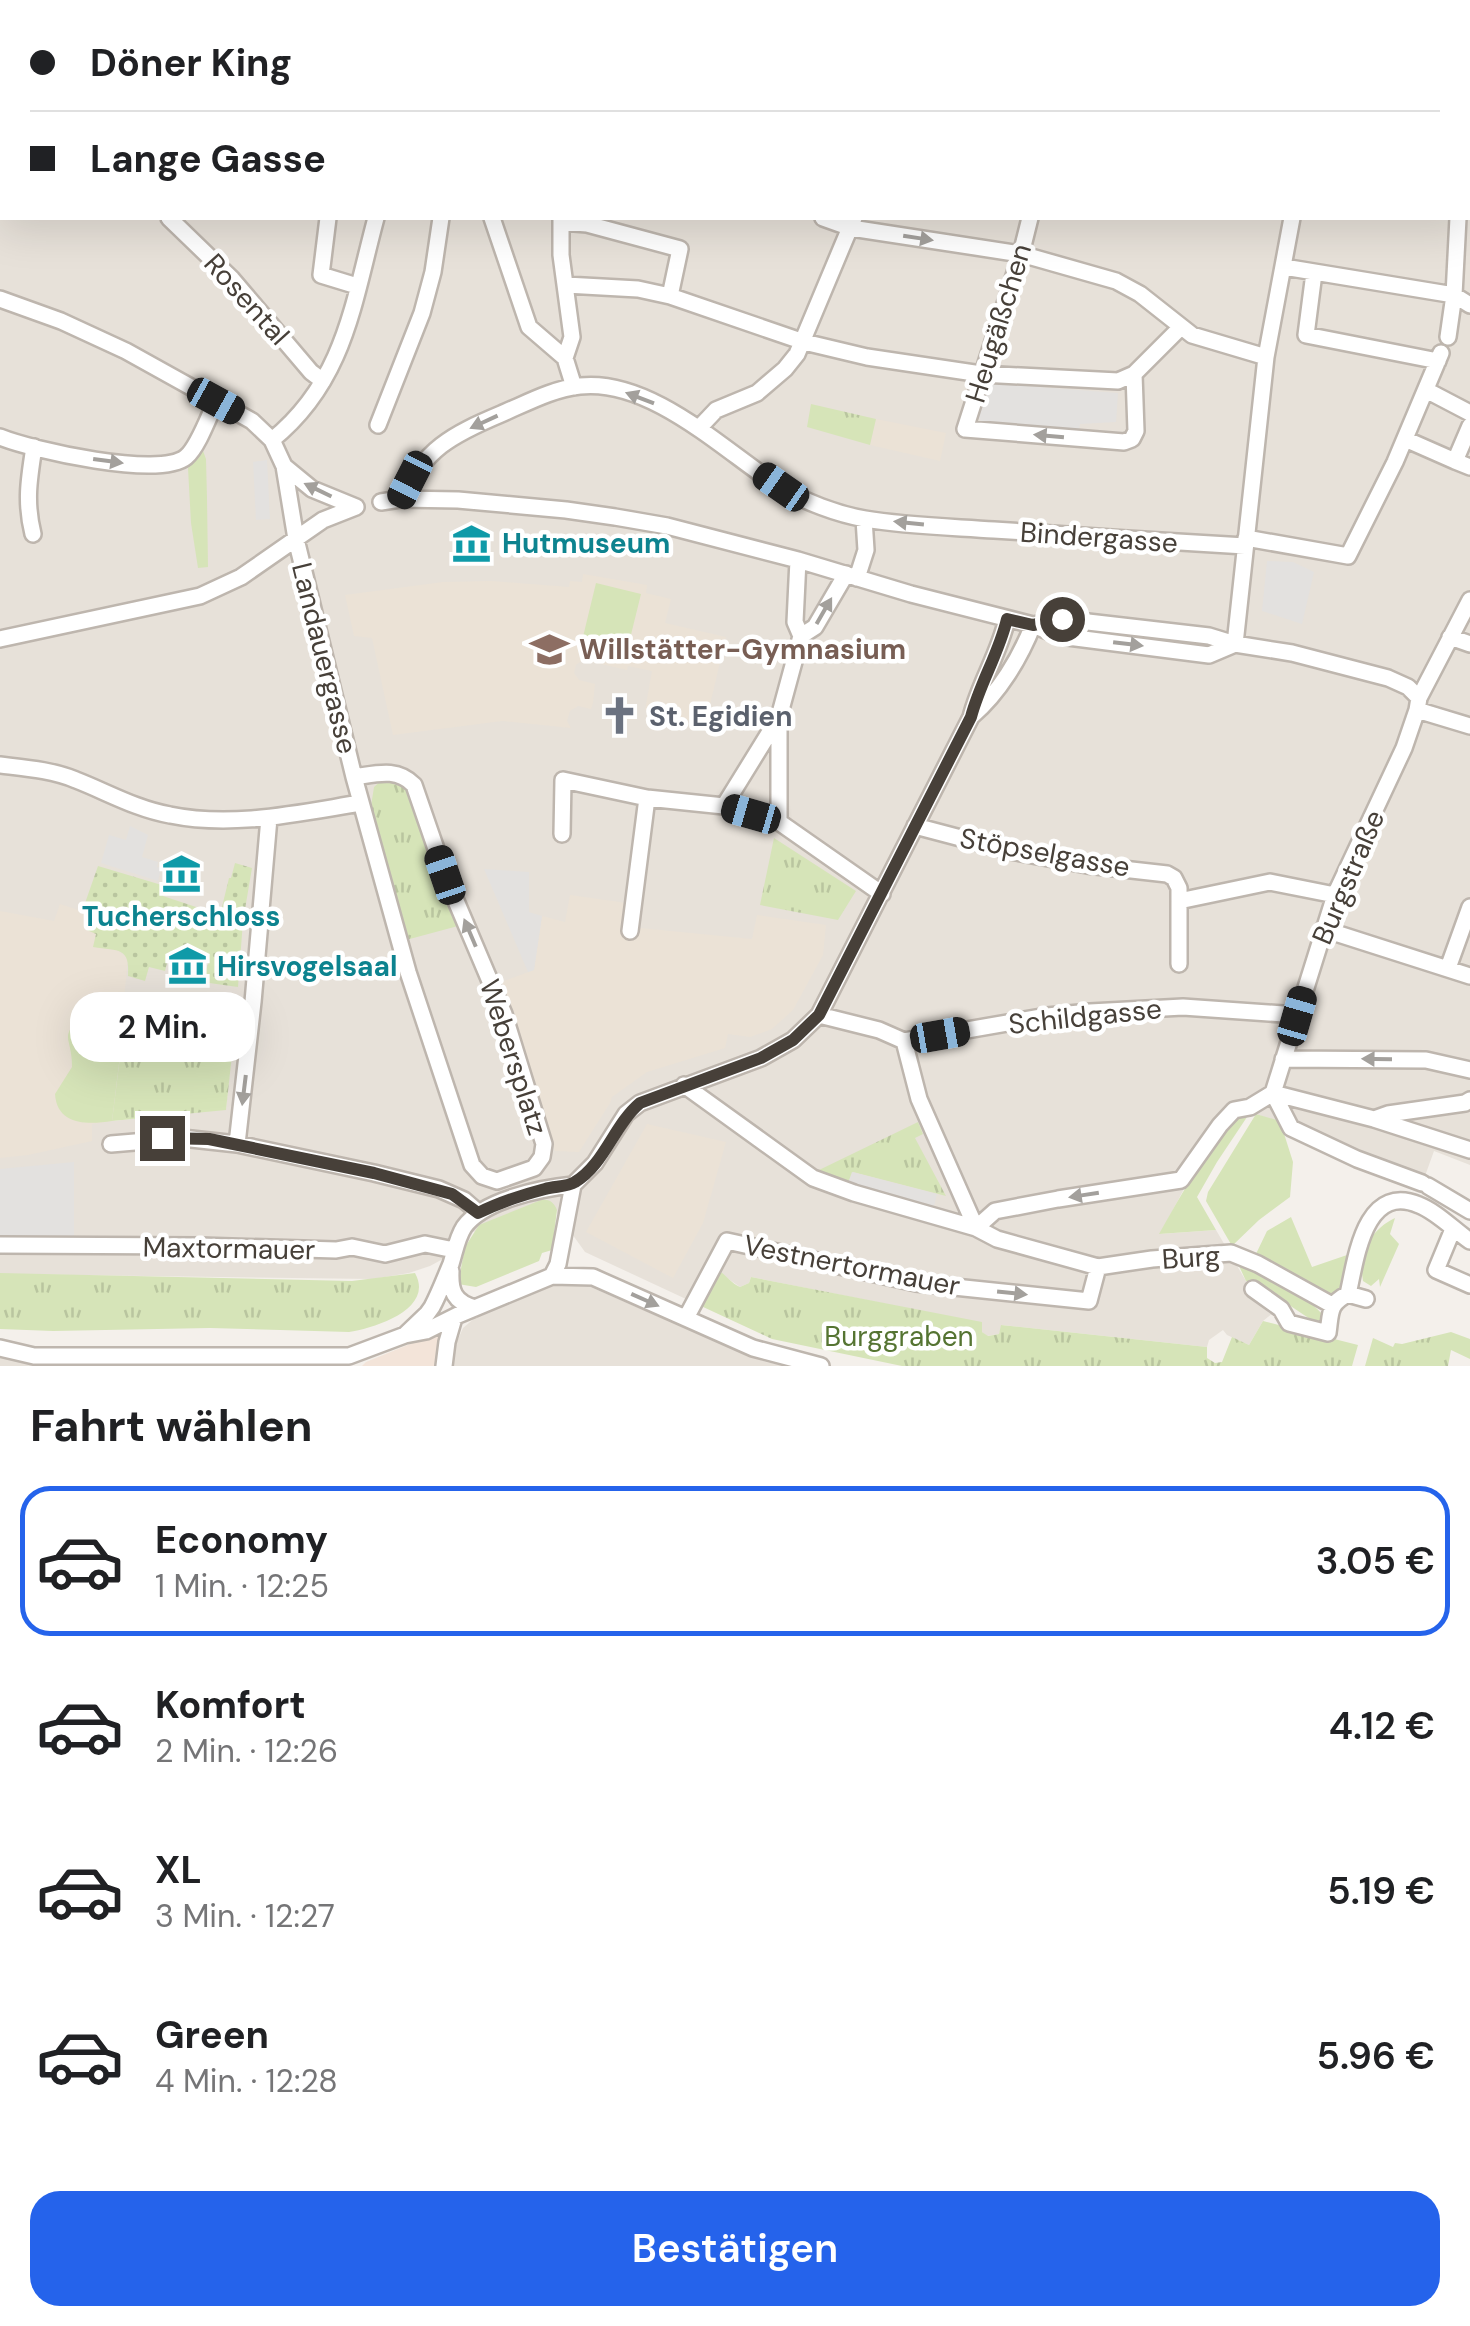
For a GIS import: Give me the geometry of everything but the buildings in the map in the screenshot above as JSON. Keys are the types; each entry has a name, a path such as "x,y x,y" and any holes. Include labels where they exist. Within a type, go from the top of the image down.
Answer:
{"street":[{"name":"Rosental","path":"171,220 232,279 323,381"},
{"path":"328,220 321,274 357,286"},
{"path":"272,440 309,404 341,348 375,220"},
{"path":"378,425 422,313 441,220"},
{"path":"400,499 419,466 462,432 554,391 574,387 565,358 529,327 493,220"},
{"path":"565,358 572,337 561,255 561,220 680,249 670,296"},
{"name":"Heugäßchen","path":"1030,220 965,429 1124,442 1132,439 1136,431 1134,374"},
{"path":"1235,644 1266,357 1292,220"},
{"path":"1458,220 1442,350 1405,439 1462,464 1470,426"},
{"path":"699,428 716,410 757,393 785,370 804,342 852,223 1021,254 1116,281 1140,294 1192,336 1266,357"},
{"path":"1284,267 1449,294 1470,305"},
{"path":"1314,273 1306,335 1419,357 1442,350"},
{"path":"566,284 638,289 670,296 804,342 867,357 981,374 1118,382 1134,374 1180,328"},
{"path":"0,299 94,335 252,421 272,440 284,466 312,490 356,507 323,520 241,577 200,596 0,639"},
{"name":"Bindergasse","path":"574,387 599,386 646,399 699,428 794,494 864,519 1245,542 1348,556 1405,439"},
{"path":"1426,390 1470,413"},
{"path":"0,437 72,456 141,466 170,464 190,454 216,401"},
{"path":"33,534 27,498 34,447"},
{"name":"Landauergasse","path":"284,466 296,539 354,777"},
{"path":"381,502 478,502 615,517 667,526 798,560 1033,625 1060,636 1209,655 1235,644"},
{"path":"801,636 815,627 866,550 864,519"},
{"path":"779,822 779,717 801,636 795,622 798,560"},
{"name":"Burgstraße","path":"1273,1093 1335,895 1389,782 1418,704 1470,600"},
{"path":"552,1276 573,1185 596,1163 626,1114 640,1103 761,1058 793,1040 819,1015 971,717 1007,619"},
{"path":"1033,625 1062,619 1209,636 1292,654 1388,678 1408,688 1418,704 1470,726"},
{"path":"971,717 989,701 1033,625"},
{"path":"1174,650 1176,632"},
{"path":"1450,637 1470,644"},
{"path":"724,806 779,717"},
{"path":"0,765 73,778 131,804 166,815 205,820 269,818 361,802"},
{"name":"Webersplatz","path":"396,773 414,785 445,875 504,1014 544,1144 542,1157 534,1168 497,1181 482,1176 472,1165 408,972 354,777 396,773"},
{"path":"562,834 562,780 647,798 724,806 779,822 882,894"},
{"path":"630,931 647,798"},
{"path":"237,1144 269,818"},
{"name":"Stöpselgasse","path":"915,826 1010,852 1087,865 1159,871 1174,878 1179,901"},
{"path":"1179,964 1179,901 1270,882 1335,895"},
{"path":"1448,968 1470,907"},
{"path":"1326,922 1470,976"},
{"name":"Schildgasse","path":"819,1015 904,1041 1090,1012 1182,1007 1297,1016"},
{"path":"904,1041 919,1099 976,1228"},
{"path":"1283,1058 1426,1060 1470,1070"},
{"path":"684,1085 813,1178 976,1228 998,1239 1098,1267"},
{"path":"976,1228 996,1212 1181,1180 1234,1110 1250,1107 1273,1093 1374,1119 1470,1150"},
{"path":"1273,1093 1291,1128 1356,1159 1425,1185 1470,1211"},
{"path":"1374,1119 1470,1100"},
{"path":"111,1144 182,1138 237,1144 439,1189 464,1200 478,1213"},
{"path":"405,1335 428,1314 465,1226 478,1213 530,1193 573,1185"},
{"path":"1366,1299 1348,1294 1361,1234 1378,1209 1396,1201 1413,1202 1470,1241"},
{"path":"1453,1229 1436,1270 1470,1285"},
{"name":"Vestnertormauer","path":"686,1318 727,1241 916,1283 1089,1301 1098,1267"},
{"name":"Maxtormauer","path":"0,1245 336,1250 352,1247 385,1254 425,1244 453,1256"},
{"name":"Burg","path":"1098,1267 1231,1253 1332,1305"},
{"path":"453,1256 450,1288 454,1297 474,1308"},
{"path":"0,1348 24,1360 347,1361 405,1335 426,1332 552,1276 593,1277 753,1348 822,1366"},
{"name":"Burg","path":"1253,1289 1280,1309 1289,1323 1328,1333 1332,1305 1348,1294"},
{"path":"444,1366 454,1318"}],"shaded area":[{"path":"0,220 1470,220 1470,1165 1434,1151 1425,1176 1256,1114 1240,1113 1218,1137 1160,1234 1216,1230 1246,1281 1273,1313 1263,1321 1249,1345 1223,1330 1209,1340 1207,1347 1002,1325 999,1334 987,1336 982,1332 982,1323 751,1277 749,1283 740,1287 717,1271 701,1306 585,1252 557,1210 473,1232 465,1247 430,1266 373,1279 0,1274","holes":["128,993 235,1018 226,1109 113,1121"]},
{"path":"987,383 1118,393 1116,422 1080,424 1079,431 982,423 978,416"},
{"path":"876,419 946,433 940,461 870,445"},
{"path":"267,460 270,519 256,520 253,462"},
{"path":"1267,561 1293,562 1314,572 1302,624 1262,611"},
{"name":"Willstätter-Gymnasium","path":"583,574 647,585 646,593 671,599 665,623 726,637 708,713 702,723 645,710 652,671 583,660 574,673 579,680 595,684 593,703 591,709 578,706 570,711 567,721 571,728 502,721 393,735 372,638 354,636 345,595 443,582 569,587 570,581 582,582"},
{"path":"130,826 148,835 142,857 158,862 158,881 101,863 109,835 126,840"},
{"path":"484,869 529,872 529,912 542,916 534,970 528,972"},
{"path":"570,895 627,903 623,931 638,934 640,928 752,939 757,915 826,925 823,955 793,1010 772,1029 750,1037 728,1034 725,1048 647,1072 612,1097 579,1152 555,1151 501,982 534,970 542,916 565,922"},
{"path":"60,904 91,914 96,934 128,958 112,1121 92,1124 92,1141 0,1158 0,911 54,921"},
{"path":"647,1124 726,1142 703,1223 673,1278 586,1232"},
{"path":"74,1162 74,1237 0,1237 0,1169"},
{"path":"852,1172 937,1194 934,1206 848,1183"},
{"path":"579,1282 728,1347 786,1366 452,1366 463,1328 476,1317 552,1285"},
{"path":"442,1331 437,1366 362,1366 366,1362"},
{"path":"0,1358 314,1364 318,1366 0,1366"}],"green space":[{"path":"811,404 876,419 870,445 807,427"},
{"path":"202,448 206,459 208,567 198,568 188,468"},
{"path":"596,583 641,594 626,655 581,645"},
{"path":"383,779 408,788 458,926 406,940 371,806 374,787"},
{"path":"774,838 856,891 838,920 760,905"},
{"path":"235,863 252,868 238,987 202,982 209,961 196,957 197,951 170,951 165,971 149,967 145,981 128,976 127,960 121,952 93,947 96,934 87,930 91,914 84,906 98,866 165,886 163,896 220,915"},
{"path":"128,993 236,1018 226,1110 112,1121"},
{"path":"105,996 127,998 112,1121 75,1121 61,1112 55,1094 72,1067 69,1033 76,1021"},
{"path":"1240,1112 1247,1117 1197,1197 1216,1230 1159,1234 1186,1186"},
{"path":"1256,1114 1280,1121 1293,1162 1290,1197 1232,1246 1206,1201"},
{"path":"918,1122 923,1134 915,1138 946,1196 853,1172 848,1183 817,1171"},
{"path":"541,1200 551,1202 557,1210 552,1250 542,1253 539,1261 476,1287 458,1284 465,1247 479,1225"},
{"path":"1291,1217 1312,1267 1347,1255 1337,1299 1255,1256 1267,1231"},
{"path":"1395,1218 1390,1234 1399,1244 1380,1287 1379,1279 1371,1286 1363,1281 1364,1252 1379,1229"},
{"path":"1239,1266 1286,1284 1325,1317 1323,1322 1310,1319 1256,1283 1246,1281"},
{"name":"Burggraben","path":"718,1270 740,1287 749,1283 751,1277 982,1322 982,1332 988,1336 999,1334 1001,1325 1207,1347 1207,1358 1215,1363 1222,1362 1232,1337 1249,1345 1263,1321 1358,1345 1352,1366 902,1366 772,1339 701,1306"},
{"path":"0,1273 352,1281 415,1273 419,1286 417,1297 399,1315 349,1332 210,1328 53,1331 0,1329"},
{"path":"1451,1332 1470,1339 1470,1359 1451,1350 1448,1366 1365,1366 1373,1338 1393,1347 1395,1343"}],"place":[{"name":"Hutmuseum","path":"472,543"},
{"name":"Willstätter-Gymnasium","path":"549,649"},
{"name":"St. Egidien","path":"619,716"},
{"name":"Tucherschloss","path":"181,874"},
{"name":"Hirsvogelsaal","path":"187,966"}],"route":[{"path":"162,1138 209,1139 374,1173 452,1194 478,1213 530,1193 573,1185 596,1163 626,1114 640,1103 761,1058 793,1040 819,1015 971,717 1007,619 1033,625 1062,619"}]}
